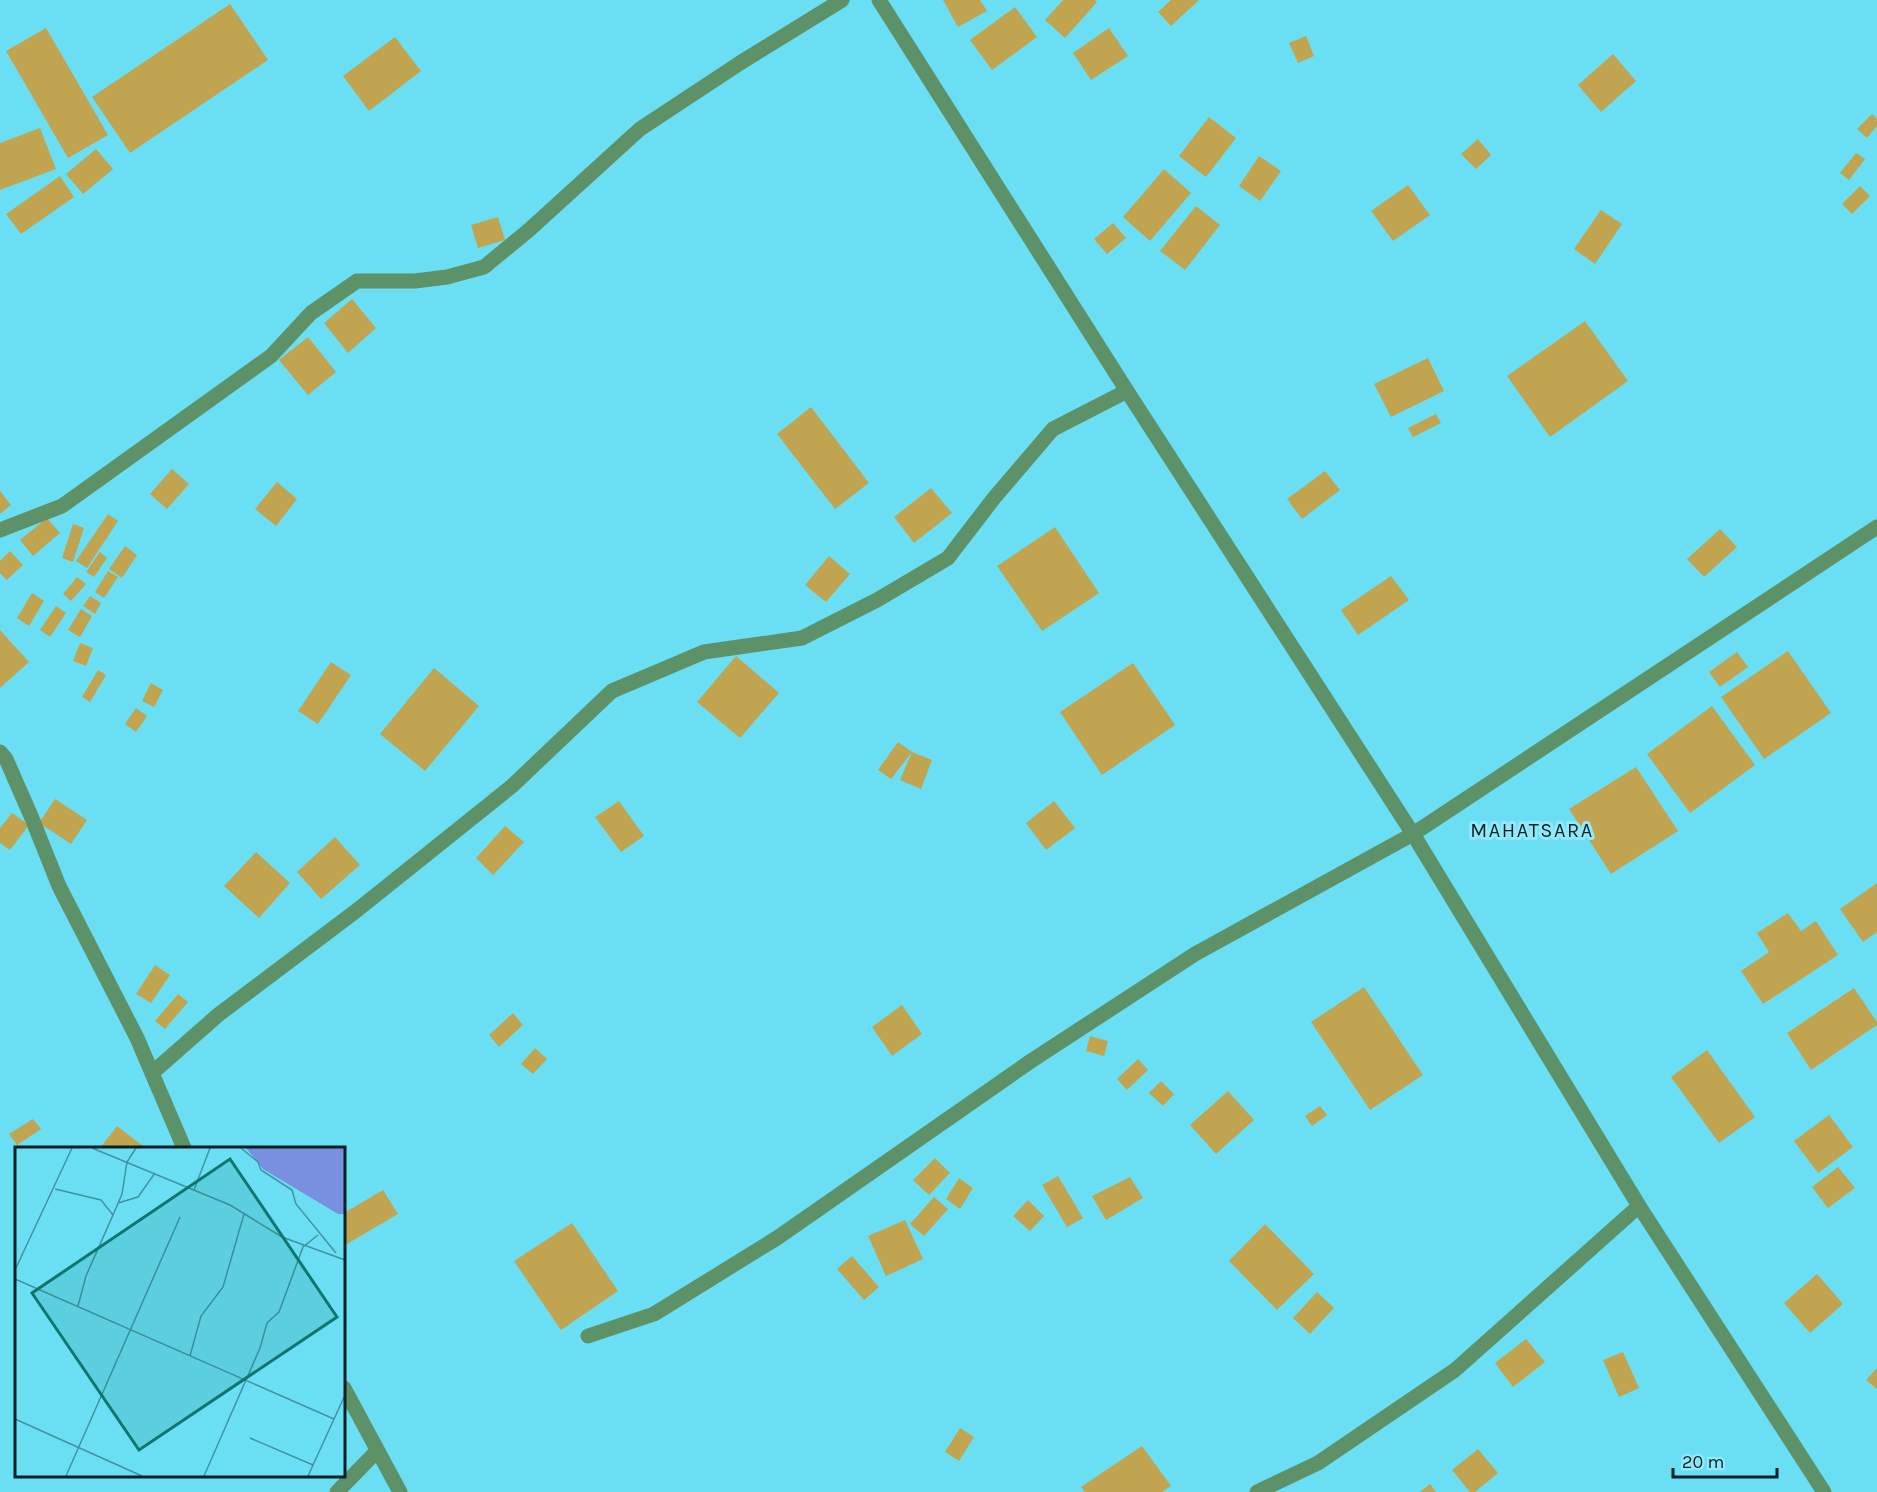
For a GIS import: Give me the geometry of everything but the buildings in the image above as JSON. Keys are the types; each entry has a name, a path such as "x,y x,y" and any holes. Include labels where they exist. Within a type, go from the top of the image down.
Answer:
{"street":[{"path":"0,530 62,506 271,356 311,314 357,281 415,281 447,277 484,267 529,230 640,129 740,63 842,0"},
{"path":"879,0 1413,834 1639,1206 1824,1492"},
{"path":"152,1072 218,1015 356,911 512,786 612,692 704,652 802,638 898,588 948,558 994,498 1053,429 1128,391"},
{"path":"588,1336 654,1314 777,1238 1030,1061 1195,954 1413,834 1877,527"},
{"path":"0,752 6,759 32,816 59,886 137,1038 183,1147"},
{"path":"1257,1492 1318,1463 1455,1370 1639,1206"},
{"path":"345,1390 400,1492"},
{"path":"337,1492 377,1451"}],"district":[{"name":"MAHATSARA","path":"1532,830"}]}
